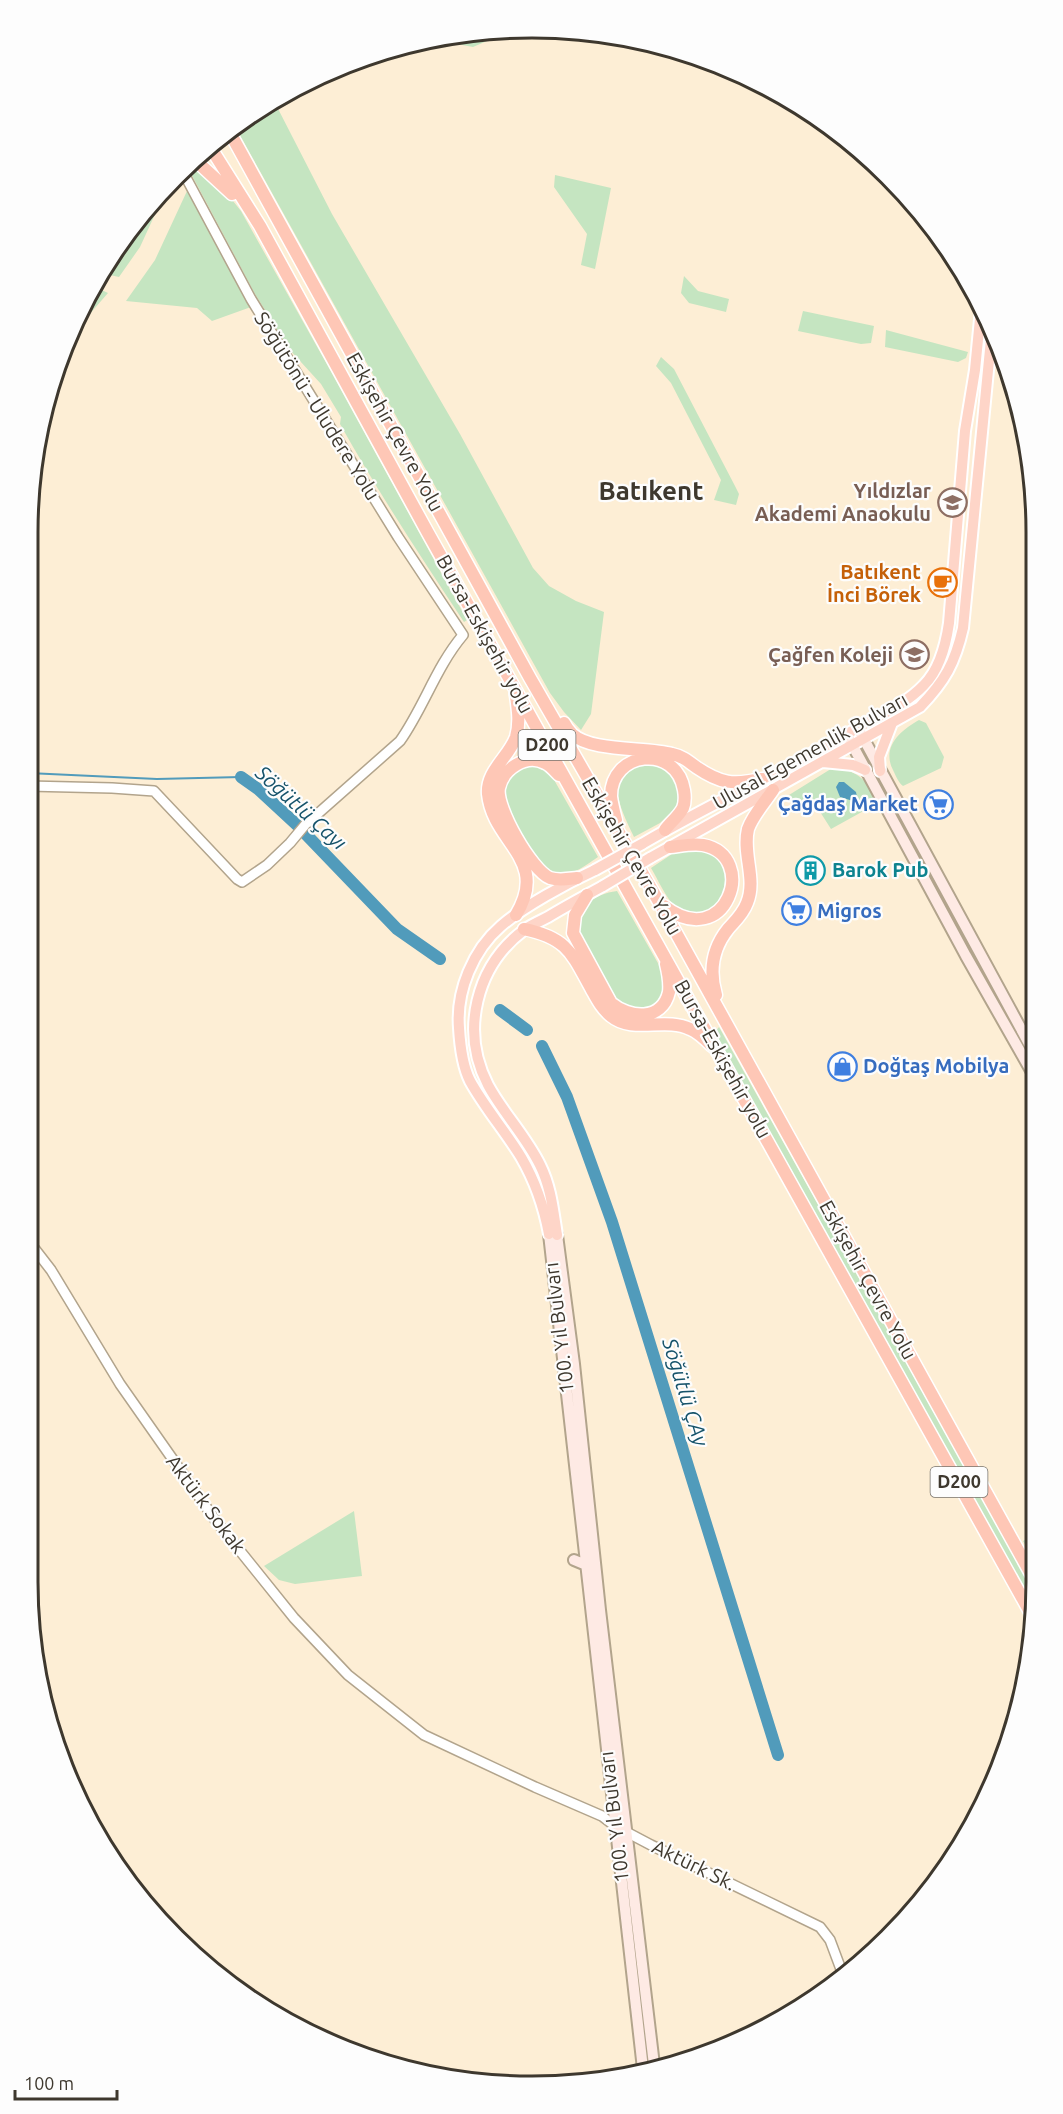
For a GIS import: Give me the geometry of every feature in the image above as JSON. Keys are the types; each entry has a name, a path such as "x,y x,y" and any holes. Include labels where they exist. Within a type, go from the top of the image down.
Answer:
{"highway":[{"name":"Eskişehir Çevre Yolu","path":"233,138 530,678 659,902 1026,1565"},
{"name":"Bursa-Eskişehir yolu","path":"214,153 260,226 514,686 883,1345"},
{"path":"201,165 223,183 260,226"},
{"path":"530,678 572,734 584,742 681,756 716,778 736,784 762,779"},
{"path":"514,686 519,713 518,727 509,751 492,775 488,790 490,808 525,868 527,891 516,915"},
{"path":"618,830 611,798 614,782 630,763 647,758 663,761 671,766 683,783 685,796 683,808 665,830"},
{"path":"573,791 546,763 528,760 509,770 499,789 499,798 504,812 533,864 550,878 562,880 577,878"},
{"path":"722,1016 712,983 714,953 747,903 751,884 746,845 748,830 773,790"},
{"path":"659,902 684,919 699,920 715,915 727,902 732,891 729,864 720,852 703,845 670,847"},
{"path":"587,895 575,915 573,933 611,1004 620,1011 633,1015 648,1015 664,1002 669,987 661,948"},
{"path":"524,929 542,933 568,948 601,1005 617,1020 636,1025 660,1023 691,1029 717,1050"},
{"name":"Eskişehir Çevre Yolu","path":"883,1345 1025,1602"}],"main road":[{"name":"Ulusal Egemenlik Bulvarı","path":"553,1234 534,1182 521,1157 481,1100 468,1077 460,1047 458,1013 464,985 472,965 494,934 516,915 577,878 762,779 849,740 908,700 926,684 939,662 946,643 965,431 980,323"},
{"name":"Ulusal Egemenlik Bulvarı","path":"861,733 892,723 920,707 934,693 951,667 958,650 963,628 990,348"},
{"path":"880,771 879,757 892,723"},
{"path":"861,733 1026,1038"},
{"name":"Ulusal Egemenlik Bulvarı","path":"553,1234 550,1188 547,1181 531,1148 488,1085 479,1065 475,1039 479,989 490,967 524,929 823,762 849,740"},
{"path":"849,740 1026,1062"},
{"path":"823,762 853,765 865,770"},
{"name":"100. Yıl Bulvarı","path":"553,1234 586,1567 642,2064"},
{"path":"574,1560 586,1567"},
{"name":"100. Yıl Bulvarı","path":"586,1567 627,1832 654,2061"}],"street":[{"name":"Söğütönü - Uludere Yolu","path":"38,786 154,791 237,879 243,882 267,865 305,825 400,741 410,727 431,682 463,635 398,537 251,299 186,178"},
{"name":"Aktürk Sokak","path":"38,1253 51,1270 125,1390 216,1521 294,1618 348,1674 424,1735"},
{"name":"Aktürk Sk.","path":"424,1735 602,1816 615,1826 820,1927 830,1940 840,1967"}],"green space":[{"path":"490,40 473,47 457,44 467,42"},
{"path":"278,108 332,214 460,434 533,568 549,586 576,601 604,612 591,714 581,730 550,693 239,134"},
{"path":"196,169 229,196 241,211 467,620 464,622 369,474 340,424 341,417 321,384 290,350 255,294 191,174"},
{"path":"555,175 611,188 595,269 581,265 587,234 554,187"},
{"path":"187,191 251,307 212,321 197,308 126,301 155,260"},
{"path":"157,209 140,247 119,277 110,275"},
{"path":"684,276 698,291 729,299 726,312 689,303 681,293"},
{"path":"101,290 108,293 85,319"},
{"path":"803,311 874,326 871,343 861,344 798,331"},
{"path":"886,330 968,352 966,358 958,362 885,347"},
{"path":"661,357 674,369 735,486 739,494 736,505 714,500 721,480 671,383 656,366"},
{"path":"919,720 926,723 944,757 941,768 903,786 893,770 889,754 900,734"},
{"path":"653,763 675,779 679,789 680,804 660,823 634,837 619,800 619,780 625,772 636,766"},
{"path":"528,765 549,771 598,857 568,874 552,873 537,862 506,806 504,795 511,773"},
{"path":"834,767 862,778 878,803 831,829 817,807 802,815 789,795"},
{"path":"684,850 709,850 728,873 721,903 700,915 691,916 676,908 651,868 672,854"},
{"path":"617,891 663,972 665,985 662,996 658,1002 645,1008 630,1008 616,1000 581,939 580,920 586,906 599,896"},
{"path":"719,1027 1026,1578 1025,1593 714,1033"},
{"path":"354,1511 362,1576 295,1584 279,1580 264,1566"}],"water":[{"path":"839,782 844,782 856,792 857,797 853,801 840,797 836,787"}],"waterway":[{"name":"Söğütlü Çayı","path":"38,773 157,779 241,777"},
{"name":"Söğütlü Çayı","path":"241,777 258,789 297,825 397,929 440,959"},
{"name":"Söğütlü ÇAy","path":"500,1010 527,1030"},
{"name":"Söğütlü ÇAy","path":"542,1046 567,1097 612,1222 778,1755"}],"place":[{"name":"Yıldızlar Akademi Anaokulu","path":"952,503"},
{"name":"Batıkent İnci Börek","path":"942,583"},
{"name":"Çağfen Koleji","path":"914,655"},
{"name":"Çağdaş Market","path":"939,804"},
{"name":"Barok Pub","path":"811,870"},
{"name":"Migros","path":"796,911"},
{"name":"Doğtaş Mobilya","path":"842,1066"}],"district":[{"name":"Batıkent","path":"651,491"}]}
